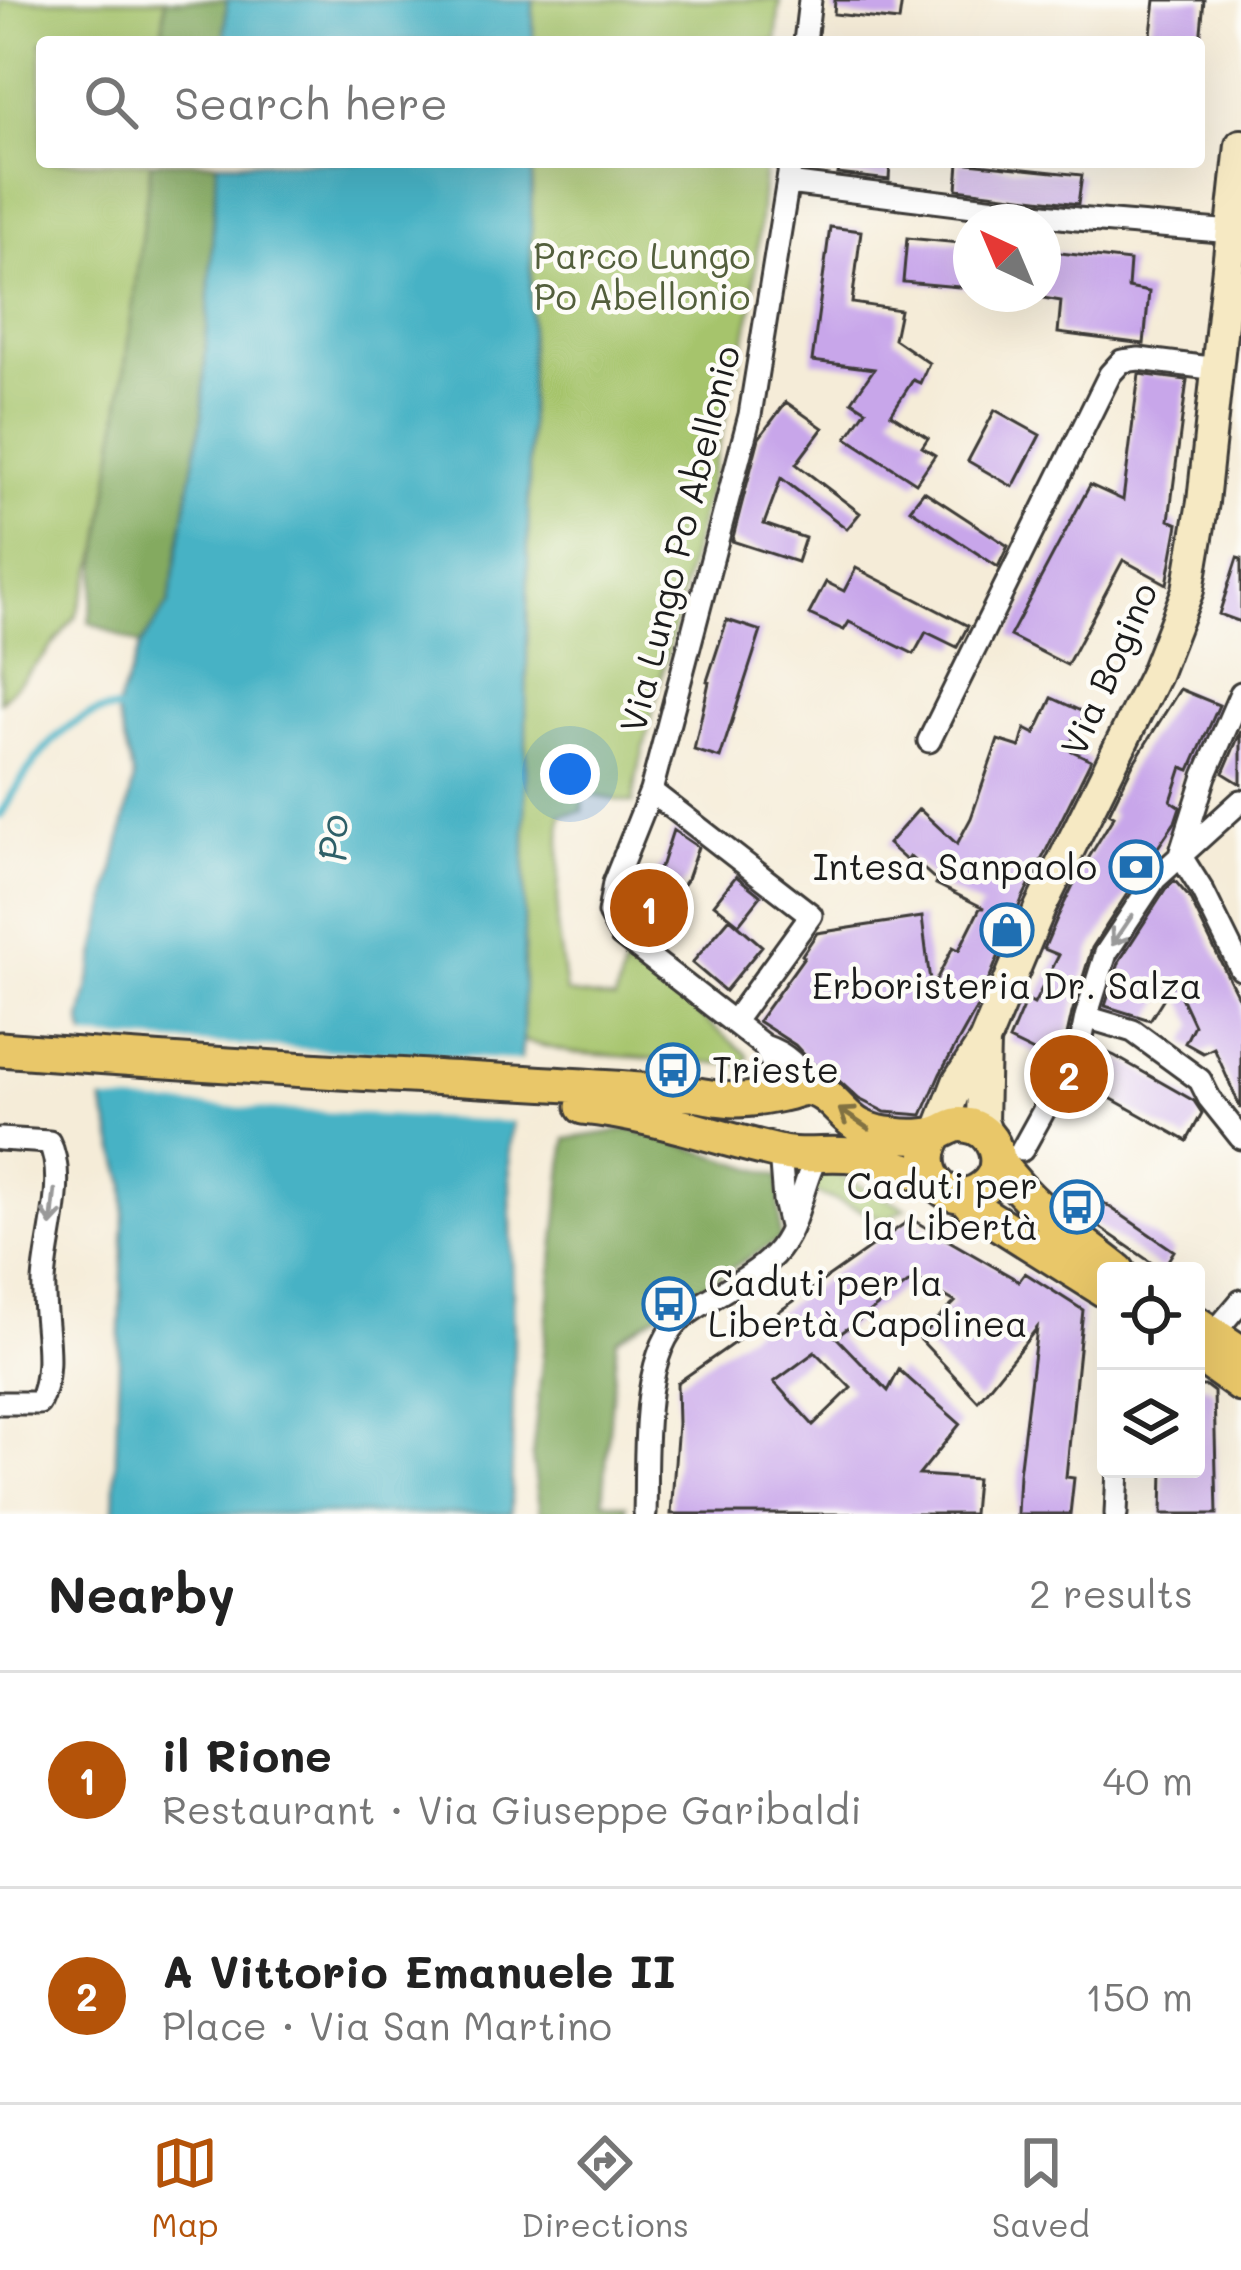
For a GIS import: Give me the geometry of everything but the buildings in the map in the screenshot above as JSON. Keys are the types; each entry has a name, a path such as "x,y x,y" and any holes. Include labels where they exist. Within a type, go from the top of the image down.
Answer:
{"main road":[{"name":"Via Bogino","path":"938,1133 958,1082 984,1042 1040,908 1155,675 1188,590 1197,547 1241,145"},
{"name":"Via Bogino","path":"984,1042 982,1121 1002,1149"},
{"path":"0,1049 74,1066"},
{"path":"0,1072 74,1066 578,1096 737,1100 792,1092 832,1102 858,1126 896,1136 938,1133 957,1124 978,1128 1002,1149 1023,1194 1106,1262"},
{"path":"780,1152 763,1124 763,1114 792,1092"},
{"path":"578,1096 789,1155 857,1156 908,1173 929,1174"},
{"path":"938,1133 927,1152 929,1174 943,1189 963,1195 989,1182 1002,1149"},
{"path":"963,1195 974,1208 1097,1286"},
{"path":"1212,1341 1241,1384"}],"street":[{"path":"806,36 810,0"},
{"path":"789,172 1077,219 1232,232"},
{"name":"Via Lungo Po Abellonio","path":"734,1021 621,935 609,914 614,883 651,791 750,415 789,172"},
{"path":"929,741 1110,374 1122,362 1139,359 1218,369"},
{"path":"1241,693 1205,776 1180,855 1241,969"},
{"path":"651,791 811,915 734,1021 800,1069 792,1092"},
{"path":"1081,1042 1106,953 1161,872 1241,801"},
{"path":"1086,1017 1133,1031 1200,1080 1241,1138"},
{"path":"764,1046 792,1092"},
{"path":"1002,1149 1065,1072"},
{"path":"0,1139 49,1142 56,1154 44,1284 49,1383 39,1403 0,1403"},
{"path":"780,1152 790,1226"},
{"path":"645,1514 654,1375 666,1336 679,1320 773,1256 804,1196 807,1173 818,1154"},
{"path":"1212,1341 1241,1301"},
{"path":"1116,1514 1118,1478"}],"green space":[{"path":"0,0 165,0 162,36 36,36 36,168 150,168 103,539 76,616 0,702"},
{"path":"165,0 227,0 224,36 162,36"},
{"path":"533,0 780,0 777,36 533,36"},
{"path":"150,168 217,168 202,416 169,603 141,645 89,622"},
{"name":"Parco Lungo Po Abellonio","path":"532,168 764,168 752,310 633,803 583,794 583,811 561,815 557,927 566,993 615,1000 627,956 749,1056 744,1065 572,1053 523,1041"},
{"path":"631,1129 779,1176 780,1239 617,1339 603,1501 626,1505 626,1514 540,1514 532,1457 566,1139"},
{"path":"817,1165 906,1208 886,1220 811,1191"}],"water":[{"path":"227,0 533,0 533,36 224,36"},
{"name":"Po","path":"217,168 532,168 523,1041 509,1148 514,1334 511,1514 114,1514 125,1184 81,1021 134,778 116,710 141,645 169,603 202,417"}],"pier":[{"path":"81,1037 526,1061 519,1122 96,1100"}],"waterway":[{"path":"0,816 33,764 62,732 79,720 116,710"}],"place":[{"name":"Intesa Sanpaolo","path":"1136,867"},
{"name":"il Rione","path":"649,908"},
{"name":"Erboristeria Dr. Salza","path":"1007,930"},
{"name":"Trieste","path":"673,1070"},
{"name":"A Vittorio Emanuele II","path":"1069,1074"},
{"name":"Caduti per la Libertà","path":"1077,1207"},
{"name":"Caduti per la Libertà Capolinea","path":"669,1304"}]}
